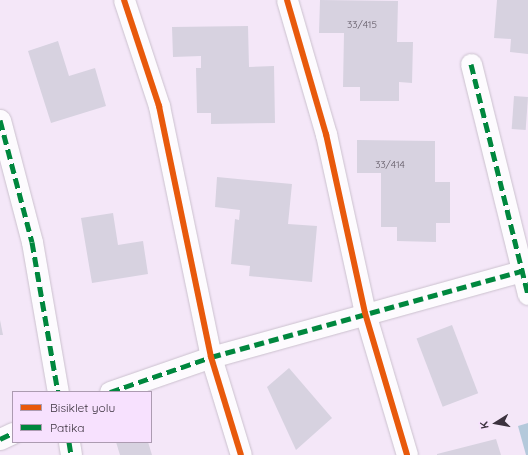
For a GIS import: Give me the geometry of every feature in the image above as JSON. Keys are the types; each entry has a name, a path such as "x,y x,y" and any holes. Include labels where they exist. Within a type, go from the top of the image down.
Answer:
{"street":[{"path":"124,0 159,106 211,357 241,455"},
{"path":"287,0 326,134 365,313 406,455"},
{"path":"471,64 525,270 528,294"},
{"path":"0,120 32,242 58,391"},
{"path":"113,391 211,357 365,313 525,270"},
{"path":"0,439 12,433"},
{"path":"68,443 71,455"}],"water":[{"path":"528,423 528,455 526,455 518,426"}],"building":[{"path":"320,0 398,1 397,42 413,42 412,83 399,82 399,101 360,101 360,87 343,87 344,33 319,33"},
{"path":"497,0 528,0 528,54 510,52 511,39 494,38"},
{"path":"248,26 249,67 274,66 275,123 211,124 211,113 197,113 196,68 201,68 201,56 173,57 172,27"},
{"path":"58,41 69,76 95,68 106,106 51,123 28,51"},
{"path":"514,96 528,97 526,130 512,129"},
{"path":"357,140 435,141 435,182 450,182 450,223 436,223 436,242 397,241 397,227 381,227 381,173 357,173"},
{"path":"217,177 292,184 288,224 317,226 312,282 249,276 250,266 231,264 235,219 239,220 240,210 215,207"},
{"path":"113,213 118,245 143,241 148,274 92,283 81,218"},
{"path":"0,320 3,335 0,335"},
{"path":"452,325 478,393 443,407 417,339"},
{"path":"289,368 332,418 296,450 267,387"},
{"path":"496,439 501,455 437,455 437,454"},
{"path":"116,443 148,443 152,455 120,455"}],"marked path":[{"path":"471,64 528,294"},
{"path":"0,120 32,242 58,391"},
{"path":"113,391 211,357 528,269"},
{"path":"0,439 12,433"},
{"path":"69,443 71,455"}],"cycle path":[{"path":"124,0 159,106 211,357 241,455"},
{"path":"287,0 326,134 365,313 407,455"}]}
